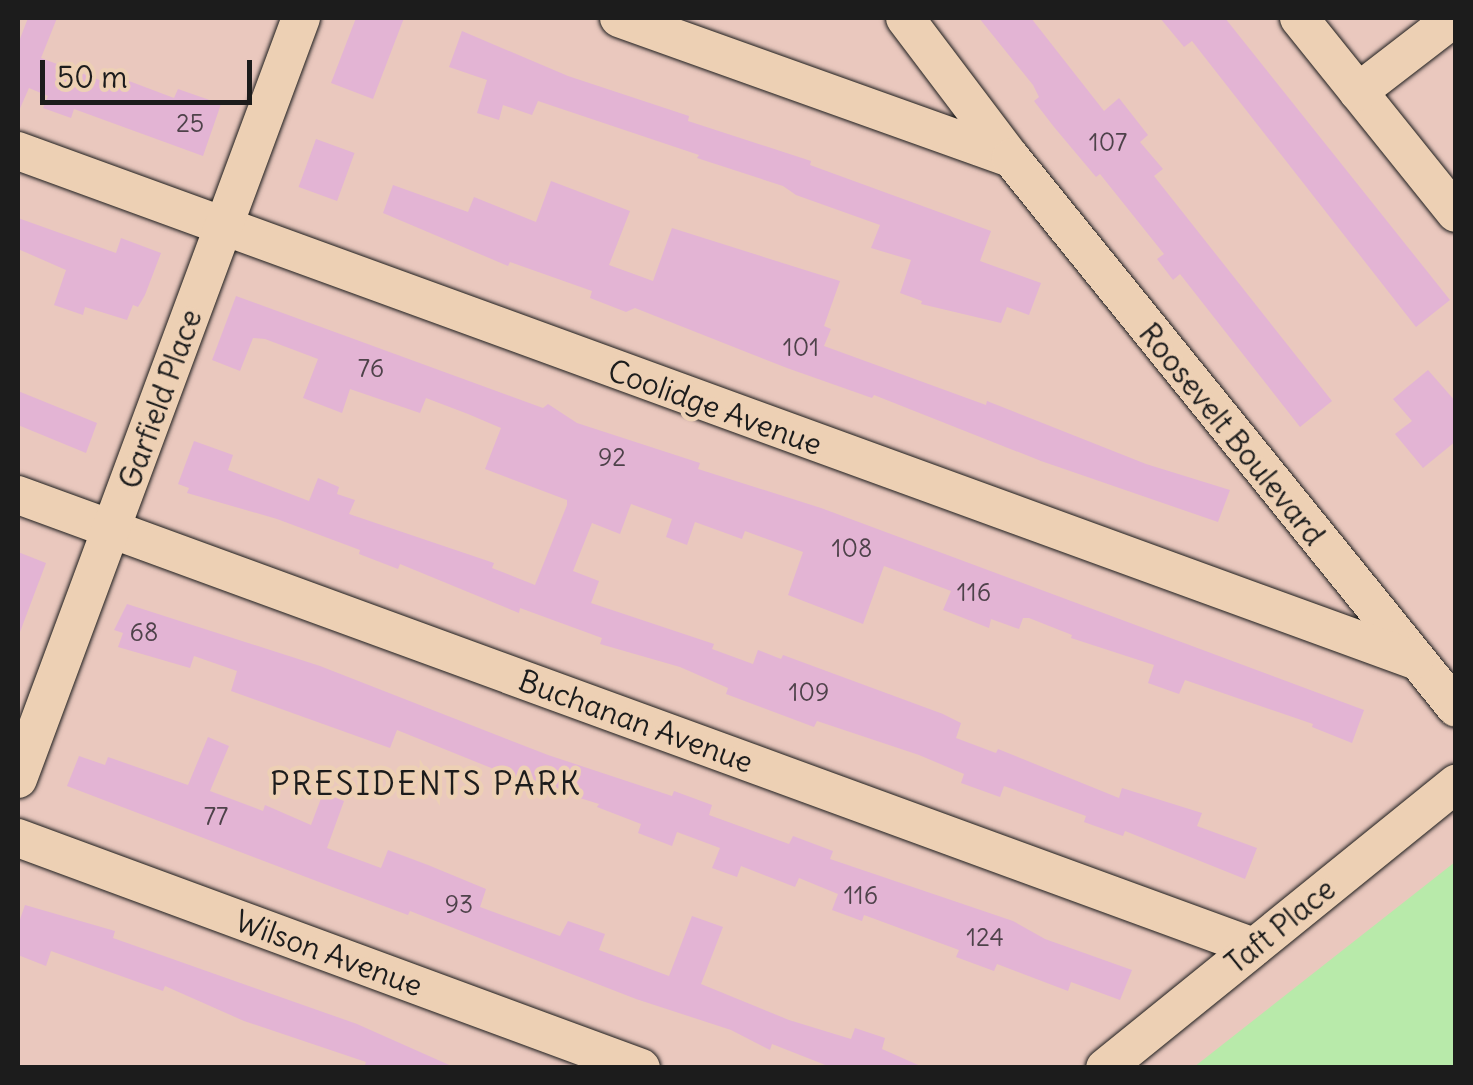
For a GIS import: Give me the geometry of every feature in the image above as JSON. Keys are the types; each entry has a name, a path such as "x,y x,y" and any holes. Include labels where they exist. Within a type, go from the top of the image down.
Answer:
{"street":[{"name":"Garfield Place","path":"18,779 301,18"},
{"path":"618,18 1011,158"},
{"name":"Roosevelt Boulevard","path":"905,18 1011,158 1456,708"},
{"path":"1299,18 1456,212"},
{"path":"1358,92 1454,18"},
{"name":"Coolidge Avenue","path":"18,151 1414,660"},
{"name":"Buchanan Avenue","path":"18,495 1254,947"},
{"name":"Taft Place","path":"1105,1068 1456,784"},
{"name":"Wilson Avenue","path":"18,838 641,1068"}],"green space":[{"path":"1455,862 1455,1067 1194,1067"}],"building":[{"path":"28,18 57,18 41,58 118,87 121,78 174,98 178,89 221,104 203,156 74,109 71,118 43,108 48,96 29,88 18,113 18,44"},
{"path":"356,18 404,18 373,99 331,83"},
{"path":"979,18 1031,18 1104,111 1119,98 1148,135 1140,142 1163,169 1154,176 1332,401 1300,427 1180,274 1173,280 1157,259 1164,254 1100,174 1096,177 1054,127 1034,101 1039,97 1033,85"},
{"path":"1160,18 1225,18 1450,300 1416,327 1192,41 1184,47"},
{"path":"462,31 568,76 689,116 688,121 811,161 810,165 991,231 980,261 1041,283 1029,315 1007,307 1001,323 921,304 922,301 900,293 911,260 871,248 880,225 796,195 783,186 697,158 699,155 538,101 532,115 503,105 499,120 477,113 487,80 449,67"},
{"path":"316,139 355,153 337,201 299,187"},
{"path":"551,181 630,211 609,265 653,281 672,228 840,281 824,326 831,329 824,346 986,405 987,401 1146,464 1230,490 1218,522 1041,461 874,395 872,398 787,368 635,308 626,312 590,298 592,291 510,262 508,266 383,213 393,185 468,212 474,197 536,222"},
{"path":"18,218 116,253 121,238 161,253 138,307 133,305 127,320 85,307 83,315 54,305 66,270 18,249"},
{"path":"236,296 543,408 548,404 577,423 700,463 698,469 821,508 1364,710 1352,743 1312,727 1313,724 1185,680 1179,694 1148,683 1154,665 1071,638 1072,635 1029,618 1023,618 1019,629 991,619 989,628 943,610 951,591 884,566 863,624 788,595 803,552 745,531 742,539 695,522 687,545 666,537 672,519 631,504 620,534 592,523 573,571 599,581 591,603 714,644 712,649 753,664 758,650 781,659 783,655 943,714 961,723 956,738 996,753 998,749 1119,798 1122,788 1202,813 1197,826 1257,848 1245,879 1125,831 1123,836 1084,822 1086,816 1004,786 1000,797 961,783 964,774 919,755 817,721 814,727 726,694 728,688 680,667 600,644 602,638 520,608 519,613 400,564 398,569 359,554 360,550 277,519 187,493 189,488 178,484 194,441 233,455 228,470 309,501 318,478 339,487 337,494 355,500 349,514 494,563 492,568 535,585 567,505 567,500 485,469 501,428 468,414 426,398 420,413 350,389 342,413 303,398 318,359 265,339 253,338 240,371 212,360"},
{"path":"1428,370 1456,402 1456,441 1423,468 1395,434 1412,421 1393,399"},
{"path":"18,391 97,423 86,453 18,425"},
{"path":"18,552 46,563 20,632 18,632"},
{"path":"127,604 320,666 548,755 672,796 674,791 712,805 709,815 789,844 793,836 833,851 830,859 1013,921 1045,939 1132,970 1120,1000 1071,982 1068,991 997,964 994,971 956,957 959,950 864,915 862,921 832,910 838,894 799,878 795,887 741,866 737,877 712,868 720,848 677,832 672,846 638,833 641,824 597,807 599,804 516,778 397,730 390,748 231,691 237,671 194,656 190,668 118,647 123,633 114,630"},
{"path":"208,737 229,746 210,791 263,811 265,805 311,825 323,793 344,801 327,848 381,868 388,850 486,889 480,907 560,936 568,921 605,934 599,950 669,976 692,916 723,927 701,984 789,1020 851,1039 855,1028 885,1038 882,1049 925,1068 833,1068 772,1044 770,1050 731,1030 636,999 410,911 408,915 67,786 79,756 105,765 108,757 188,785"},
{"path":"25,905 115,931 113,938 357,1024 456,1068 364,1068 366,1062 244,1021 165,986 163,991 51,951 46,966 18,955 18,925"}],"district":[{"name":"PRESIDENTS PARK","path":"426,784"}]}
